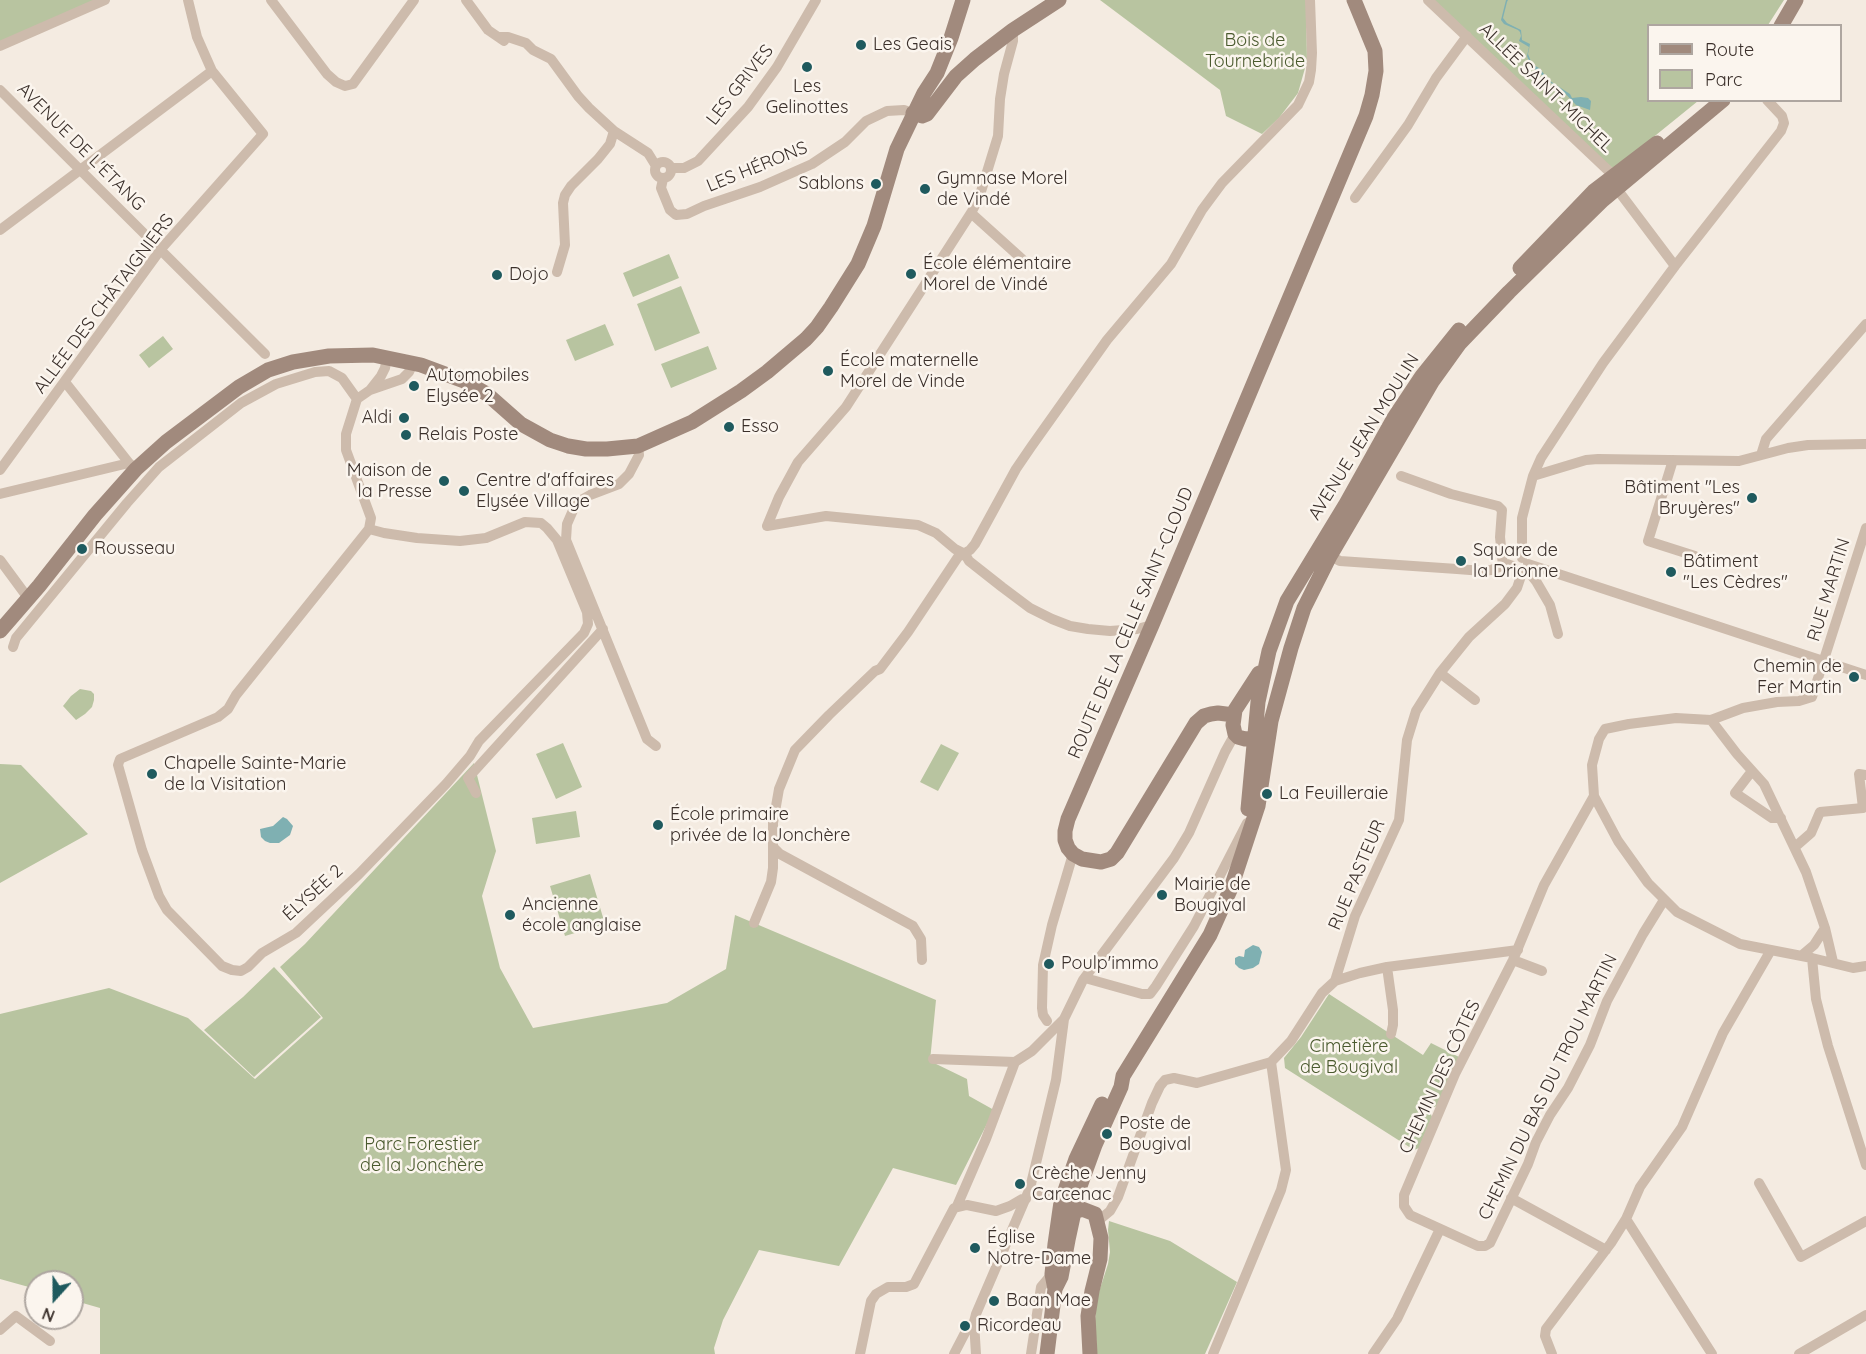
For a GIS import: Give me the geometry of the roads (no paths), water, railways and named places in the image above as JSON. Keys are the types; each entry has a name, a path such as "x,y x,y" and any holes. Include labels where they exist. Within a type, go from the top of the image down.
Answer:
{"street":[{"path":"0,46 105,0"},
{"path":"0,230 212,71 197,37 188,0"},
{"path":"271,0 327,74 345,86 354,84 414,0"},
{"path":"466,0 488,30 506,43 533,50 550,59 578,96 614,131 648,153 656,166 656,175 663,179 669,176 671,168 664,162 656,166"},
{"name":"LES GRIVES","path":"671,168 684,168 698,161 748,107 777,67 816,0"},
{"path":"924,93 929,69 953,0"},
{"path":"0,631 132,466 239,387 268,370 293,362 328,356 373,355 413,363 464,381 487,394 521,424 550,440 586,449 638,446 692,422 741,391 806,339 845,287 864,252 874,226 897,149 913,113 937,73 963,0"},
{"path":"913,113 922,116 927,114 956,76 975,59 1013,30 1059,0"},
{"path":"754,923 771,882 772,823 779,789 795,750 875,671 880,669 908,632 954,562 975,544 1016,469 1107,340 1171,264 1202,210 1222,183 1298,105 1305,93 1311,70 1310,0"},
{"name":"ROUTE DE LA CELLE SAINT-CLOUD","path":"1073,854 1068,849 1065,840 1068,819 1366,116 1376,71 1375,51 1354,0"},
{"name":"ALLÉE SAINT-MICHEL","path":"1428,0 1616,183 1675,266"},
{"path":"1782,24 1796,0"},
{"path":"1794,24 1808,0"},
{"path":"1013,30 1013,41 1000,99 998,136 985,182 971,213 846,407 798,462 779,497 767,526 826,516 918,525 936,533 1030,608 1052,619 1070,626 1110,631 1137,629 1152,625"},
{"path":"1355,198 1467,36"},
{"name":"ALLÉE DES CHÂTAIGNIERS","path":"0,470 161,249 263,135 212,71"},
{"name":"AVENUE DE L'ÉTANG","path":"0,90 265,354"},
{"name":"AVENUE JEAN MOULIN","path":"1258,727 1304,608 1330,556 1432,382 1460,343 1603,200 1616,183 1708,102"},
{"name":"AVENUE JEAN MOULIN","path":"1258,702 1269,651 1287,601 1422,376 1460,329 1594,191 1616,183 1720,102"},
{"path":"1519,566 1522,518 1533,476 1552,439 1596,373 1675,266 1781,131 1784,123 1782,116 1769,102"},
{"name":"LES HÉRONS","path":"663,179 661,188 670,210 676,215 687,214 760,187 812,164 831,153 866,122 886,111 904,110 913,113"},
{"path":"557,272 565,245 563,203 565,195 610,144 614,131"},
{"path":"971,213 1022,259"},
{"path":"1761,455 1766,439 1866,324"},
{"path":"370,390 381,376 387,357"},
{"path":"369,529 370,518 346,450 346,434 357,399 370,390 402,379 409,372 413,363"},
{"path":"13,647 16,639 159,467 241,403 276,384 315,372 329,371 342,378 357,399"},
{"path":"65,381 132,466"},
{"path":"1533,476 1586,460 1739,461 1808,445 1866,444"},
{"path":"638,446 639,455 629,474 619,484 590,495 574,508 567,524 566,540 647,739 656,746"},
{"path":"1673,460 1648,541 1695,556"},
{"path":"0,494 132,466"},
{"path":"1401,476 1451,494 1498,506 1502,510 1500,537 1519,566 1536,581 1550,605 1558,634"},
{"name":"ÉLYSÉE 2","path":"525,522 541,523 557,540 587,612 588,624 584,633 479,741 470,756 446,784 359,874 296,933 261,952 248,967 241,971 232,970 222,966 167,910 159,896 142,850 118,765 120,759 218,717 228,709 236,695 369,529 406,536 460,541 486,538 525,522"},
{"name":"RUE MARTIN","path":"1711,720 1743,708 1799,701 1812,697 1866,528"},
{"path":"1330,556 1340,561 1457,569 1491,570 1519,566 1866,675"},
{"path":"0,560 28,598"},
{"name":"RUE PASTEUR","path":"1272,1065 1291,1041 1322,993 1335,981 1355,916 1399,820 1407,740 1416,711 1440,673 1468,637 1504,604 1517,588 1519,566"},
{"path":"476,793 468,778 603,629"},
{"path":"1258,727 1233,725 1233,715 1256,680 1269,651"},
{"path":"1440,673 1475,700"},
{"path":"1031,1354 1041,1287 1061,1277 1073,1213 1087,1165 1121,1087 1123,1076 1199,952 1227,899 1258,806 1258,702 1242,699"},
{"path":"1047,1021 1042,1008 1043,965 1073,854 1101,862 1117,853 1196,723 1204,716 1211,714 1233,715"},
{"path":"1833,962 1825,928 1806,872 1764,784 1711,720 1676,718 1605,729 1592,765 1594,796 1618,841 1648,883 1677,912 1740,944 1853,968 1866,966"},
{"path":"1248,836 1252,755 1258,727"},
{"path":"933,1059 1015,1062 1032,1051 1064,1018 1084,978 1174,858 1189,833 1225,752 1258,727"},
{"path":"1752,771 1735,793 1772,818 1781,818"},
{"path":"1795,847 1811,833 1820,812 1863,808 1863,774"},
{"name":"CHEMIN DES CÔTES","path":"1440,1229 1410,1215 1404,1206 1404,1195 1455,1074 1518,950 1544,885 1594,796"},
{"path":"1084,978 1142,994 1150,994 1194,926 1249,820"},
{"path":"773,847 780,854 913,926 921,939 922,960"},
{"path":"1218,878 1227,899"},
{"name":"CHEMIN DU BAS DU TROU MARTIN","path":"1440,1229 1478,1246 1490,1243 1528,1164 1536,1142 1568,1088 1590,1044 1607,1001 1664,900"},
{"path":"1825,928 1807,957 1825,1034 1866,1165"},
{"path":"1335,981 1387,968 1518,950"},
{"path":"1552,1354 1545,1336 1546,1329 1606,1251 1626,1219 1640,1187 1682,1126 1723,1033 1771,950"},
{"path":"1513,960 1542,971"},
{"path":"1387,968 1393,1010 1391,1034"},
{"path":"976,1354 974,1323 976,1314 1030,1188 1056,1080 1064,1018"},
{"path":"860,1354 872,1301 876,1294 888,1287 906,1287 914,1284 951,1212 957,1206 986,1139 1015,1062"},
{"path":"1030,1188 1056,1197 1083,1221 1091,1223 1098,1221 1110,1211 1118,1197 1152,1103 1165,1080 1174,1078 1197,1083 1272,1065 1286,1170 1281,1190 1213,1354"},
{"path":"1047,1354 1055,1244 1061,1202 1093,1122 1113,1083 1123,1076"},
{"path":"1759,1183 1801,1257 1866,1221"},
{"path":"1511,1198 1606,1251"},
{"path":"957,1206 967,1205 996,1211 1026,1199"},
{"path":"1626,1219 1712,1354"},
{"path":"1090,1354 1088,1316 1102,1249 1098,1221"},
{"path":"1373,1354 1397,1319 1440,1229"},
{"path":"1799,1354 1866,1315"},
{"path":"0,1330 16,1316 50,1341"},
{"path":"954,1354 967,1329 974,1323"}],"water":[{"path":"1506,0 1508,0 1503,18 1507,23 1521,30 1522,40 1530,44 1528,54 1532,64 1572,98 1588,98 1591,101 1590,110 1576,105 1562,90 1531,67 1527,56 1529,47 1519,41 1520,32 1501,20"},
{"path":"283,817 293,826 290,835 279,843 265,841 261,837 260,829 273,826"},
{"path":"1253,945 1259,947 1262,952 1259,964 1244,970 1239,968 1235,964 1235,958 1244,957 1245,950"}],"place":[{"name":"Les Geais","path":"861,45"},
{"name":"Les Gelinottes","path":"807,67"},
{"name":"Sablons","path":"876,184"},
{"name":"Gymnase Morel de Vindé","path":"925,189"},
{"name":"École élémentaire Morel de Vindé","path":"911,274"},
{"name":"Dojo","path":"497,275"},
{"name":"École maternelle Morel de Vinde","path":"828,371"},
{"name":"Automobiles Elysée 2","path":"414,386"},
{"name":"Aldi","path":"404,418"},
{"name":"Esso","path":"729,427"},
{"name":"Relais Poste","path":"406,435"},
{"name":"Maison de la Presse","path":"444,481"},
{"name":"Centre d'affaires Elysée Village","path":"464,491"},
{"name":"Bâtiment \"Les Bruyères\"","path":"1752,498"},
{"name":"Rousseau","path":"82,549"},
{"name":"Square de la Drionne","path":"1461,561"},
{"name":"Bâtiment \"Les Cèdres\"","path":"1671,572"},
{"name":"Chemin de Fer Martin","path":"1854,677"},
{"name":"Chapelle Sainte-Marie de la Visitation","path":"152,774"},
{"name":"La Feuilleraie","path":"1267,794"},
{"name":"École primaire privée de la Jonchère","path":"658,825"},
{"name":"Mairie de Bougival","path":"1162,895"},
{"name":"Ancienne école anglaise","path":"510,915"},
{"name":"Poulp'immo","path":"1049,964"},
{"name":"Poste de Bougival","path":"1107,1134"},
{"name":"Crèche Jenny Carcenac","path":"1020,1184"},
{"name":"Église Notre-Dame","path":"975,1248"},
{"name":"Baan Mae","path":"994,1301"},
{"name":"Ricordeau","path":"965,1326"}],"park label":[{"name":"Bois de Tournebride","path":"1255,51"},
{"name":"Cimetière de Bougival","path":"1349,1057"},
{"name":"Parc Forestier de la Jonchère","path":"422,1155"}]}
